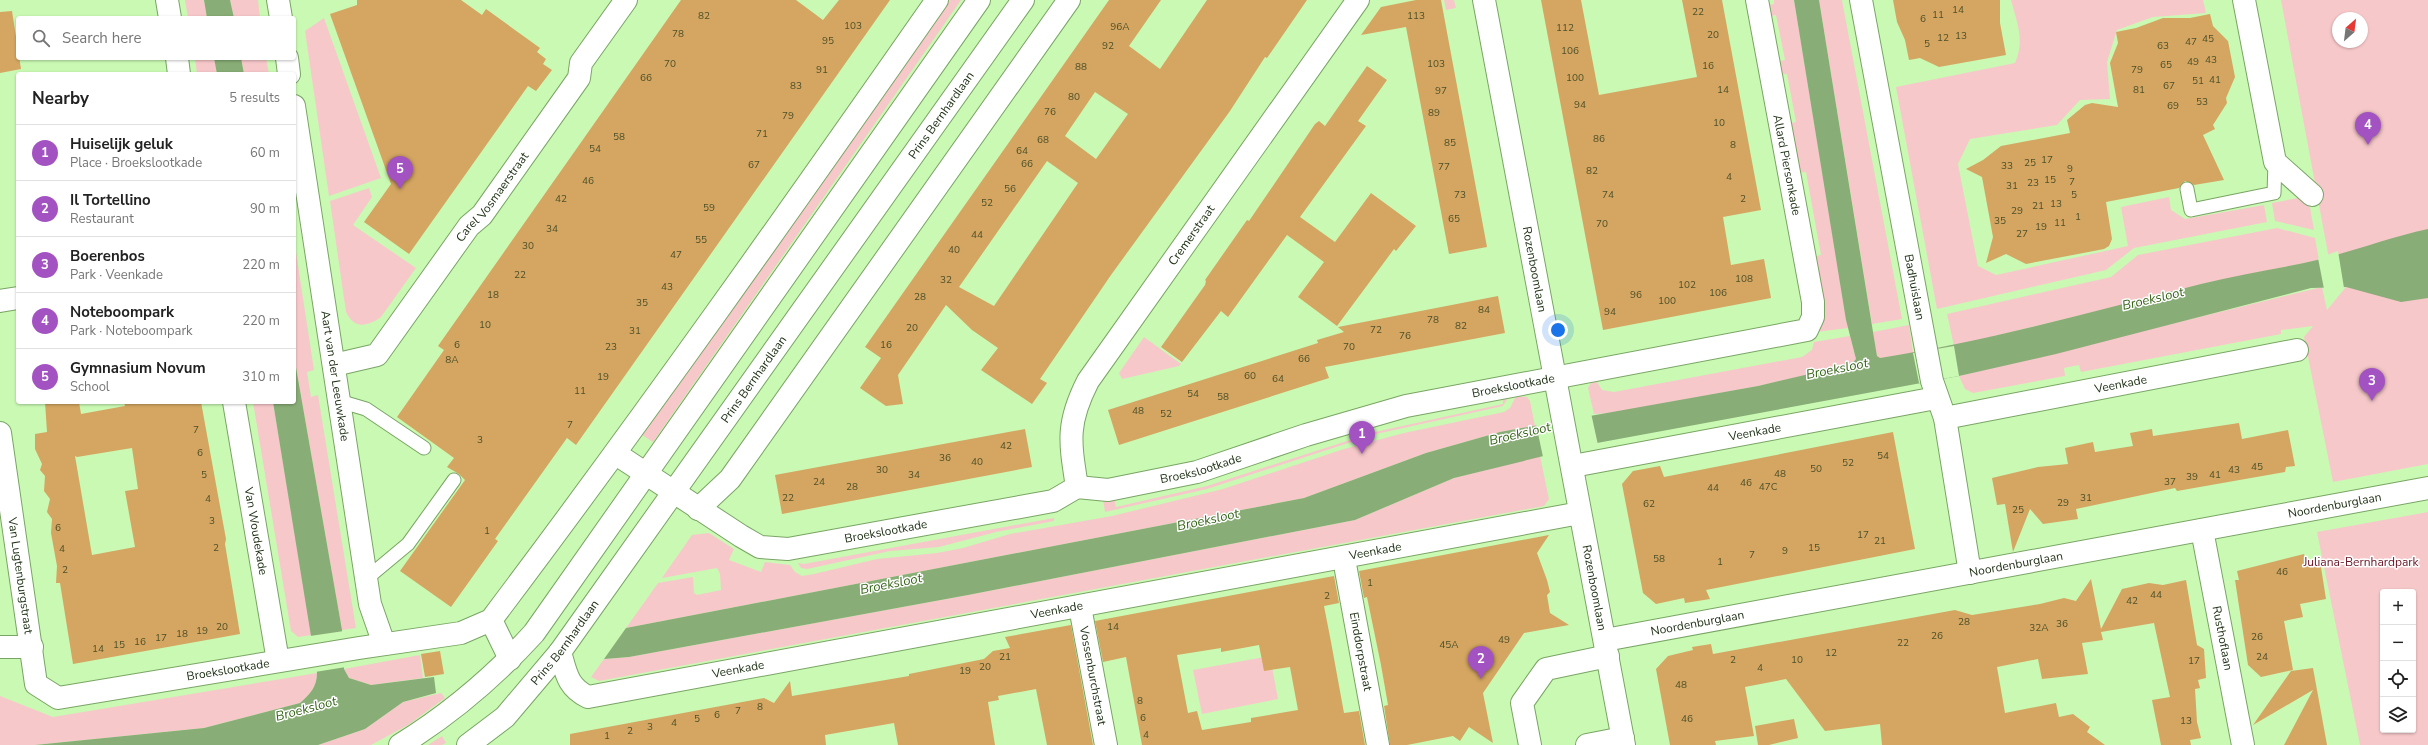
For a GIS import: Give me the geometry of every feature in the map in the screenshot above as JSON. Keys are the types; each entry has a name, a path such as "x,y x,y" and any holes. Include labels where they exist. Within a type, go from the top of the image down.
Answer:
{"street":[{"path":"167,0 170,16"},
{"path":"278,0 280,16"},
{"name":"Carel Vosmaerstraat","path":"334,364 377,355 469,226 482,215 579,78 582,63 626,0"},
{"path":"510,660 491,620 616,454 780,225 937,0"},
{"path":"400,745 431,726 486,684 534,633 645,473 979,0"},
{"name":"Prins Bernhardlaan","path":"468,745 504,716 560,652 1023,0"},
{"path":"698,509 730,478 1069,0"},
{"name":"Cremerstraat","path":"1077,487 1070,444 1077,402 1088,381 1358,0"},
{"name":"Rozenboomlaan","path":"1484,0 1572,461 1580,513 1607,648 1623,742"},
{"name":"Allard Piersonkade","path":"1757,0 1813,302 1813,317 1807,330"},
{"name":"Badhuislaan","path":"1861,0 1926,351 1934,389 1945,418 1970,573"},
{"path":"2244,0 2275,162 2312,195"},
{"path":"177,60 179,72"},
{"path":"287,60 289,72"},
{"name":"Aart van der Leeuwkade","path":"296,119 370,604 384,644"},
{"path":"0,301 16,298"},
{"name":"Broekslootkade","path":"616,454 698,509 760,547 788,549 1053,501 1077,487 1108,490 1197,472 1306,435 1406,406 1514,384 1555,378 1807,330"},
{"name":"Veenkade","path":"1945,418 2297,350"},
{"name":"Veenkade","path":"1572,461 1934,389"},
{"name":"Van Woudekade","path":"234,404 278,661"},
{"name":"Van Lugtenburgstraat","path":"0,433 32,648"},
{"name":"Noordenburglaan","path":"1607,648 1970,573 2428,488"},
{"name":"Veenkade","path":"560,652 568,679 576,691 588,697 1344,559 1580,513"},
{"name":"Rusthoflaan","path":"2202,530 2243,745"},
{"name":"Einddorpstraat","path":"1344,559 1378,745"},
{"name":"Vossenburchstraat","path":"1080,607 1106,745"},
{"name":"Broekslootkade","path":"32,648 36,684 58,698 278,661 460,633 491,620"},
{"path":"0,647 32,648"},
{"path":"1530,745 1522,703 1546,669 1607,648"},
{"path":"1587,745 1623,742"}],"lane":[{"path":"2187,188 2191,210 2274,193 2275,162"},
{"path":"339,401 366,409 424,448"},
{"path":"366,579 408,544 454,480"}],"green space":[{"path":"185,0 204,0 207,16 188,16"},
{"path":"230,0 258,0 260,16 234,16"},
{"path":"950,0 961,0 653,442 642,435"},
{"path":"1444,0 1454,0 1456,8 1446,10"},
{"path":"1774,0 1794,0 1848,328 1816,332 1811,257 1821,255 1806,172 1796,173 1787,124 1796,122 1787,74 1778,75 1775,62 1785,60 1776,15 1766,17 1764,6 1774,4"},
{"path":"1819,0 1842,0 1902,319 1872,324"},
{"path":"2011,0 2203,0 2206,13 2153,17 2117,30 2107,62 2110,99 2080,100 2057,125 1970,139 1958,164 1978,266 1996,275 2128,246 2121,207 2169,197 2171,210 2185,219 2264,205 2267,222 2134,248 2106,270 1937,309 1896,87 2015,63 2018,55 2020,39 2018,24"},
{"path":"2281,0 2428,0 2428,249 2332,275"},
{"path":"324,18 381,178 329,196 305,31"},
{"path":"195,60 214,60 217,72 197,72"},
{"path":"241,60 266,60 269,72 244,72"},
{"path":"369,188 372,197 353,225 416,268 381,317 371,323 361,325 349,318 346,312 330,201"},
{"path":"2308,196 2314,230 2275,221 2272,203"},
{"path":"2277,228 2315,238 2319,260 2202,284 2151,298 1954,346 1947,314 2111,277 2138,255"},
{"path":"296,252 314,370 307,372 311,397 318,395 356,628 342,630 296,367"},
{"path":"2322,287 2327,310 2346,287 2428,289 2428,464 2333,482 2304,337 2313,326 2281,330 2281,334 2081,372 2079,365 2064,368 2065,376 1973,393 1965,389 1959,376"},
{"path":"1909,325 1913,353 1880,358 1877,357 1873,332"},
{"path":"1850,336 1856,359 1852,365 1758,386 1612,413 1594,414 1588,388 1591,383 1597,382 1602,390 1614,392 1802,357 1812,350 1814,342"},
{"path":"1144,337 1181,364 1179,366 1122,379 1119,373"},
{"path":"1502,394 1509,396 1503,406 1376,434 1207,489 1105,512 1103,499 1114,497 1116,507 1207,486 1375,432 1503,404"},
{"path":"1516,396 1527,397 1530,401 1535,426 1500,432 1426,453 1304,498 626,628 658,583 693,577 694,593 697,595 721,590 720,574 717,568 662,578 692,535 709,533 734,549 729,560 761,572 765,562 790,565 795,572 802,576 814,574 877,559 937,553 963,548 1010,534 1112,516 1223,489 1344,449 1404,433 1504,412 1510,408"},
{"path":"253,404 273,404 312,635 298,637 291,631"},
{"path":"1540,456 1549,499 1544,506 599,681 591,677 604,659 629,657 968,595 1355,520 1454,478"},
{"name":"Juliana-Bernhardpark","path":"2428,512 2428,745 2360,745 2317,532"},
{"path":"1054,518 1054,521 996,532 939,547 890,551 807,569 801,568 798,563 804,564"},
{"path":"420,655 423,678 371,685 349,678 344,669"},
{"path":"1270,656 1278,699 1202,714 1193,670"},
{"path":"317,673 316,682 312,690 300,703 204,728 35,745 0,745 0,696 53,717"},
{"path":"441,693 445,698 408,725 371,745 318,745 365,729 403,702"},
{"path":"442,736 446,743 442,745 428,745"}],"water":[{"path":"204,0 230,0 234,16 207,16"},
{"name":"Broeksloot","path":"1794,0 1819,0 1877,356 1880,358 2002,334 2216,280 2317,260 2428,229 2428,298 2401,302 2346,287 2311,288 2056,354 1959,376 1597,443 1454,478 1355,520 968,595 629,657 604,659 626,628 1304,498 1426,453 1500,432 1758,386 1852,364 1856,359 1846,320"},
{"path":"214,60 241,60 244,72 217,72"},
{"name":"Broeksloot","path":"296,367 342,630 344,669 349,678 371,685 434,677 436,693 403,702 365,729 318,745 35,745 204,728 300,703 312,690 316,682 317,673 273,404 296,404"}],"pier":[{"path":"2338,251 2344,288 2324,289 2318,258"},
{"path":"1954,346 1959,376 1919,383 1913,353"},
{"path":"1591,413 1598,445 1543,457 1536,424"},
{"path":"344,631 346,667 315,672 310,636"}],"building":[{"path":"357,0 461,0 482,15 486,9 540,48 537,52 546,59 543,64 552,70 536,91 528,86 409,254 364,222 391,184 330,14 357,5"},
{"path":"681,0 796,0 823,20 839,0 890,0 576,445 567,438 495,539 498,541 451,607 400,571 465,480 459,474 447,467 454,458 397,417 444,350 438,346"},
{"path":"1109,0 1161,0 1129,46 1160,69 1207,0 1307,0 1267,58 1265,57 1230,111 1111,275 1040,379 1047,383 1032,404 981,370 998,348 972,330 946,305 898,375 903,404 886,406 860,388 881,358 865,347","holes":["1095,92 1128,114 1096,159 1065,136","1047,161 1078,183 994,306 959,287"]},
{"path":"1416,0 1441,0 1487,247 1449,254 1406,27 1361,35 1381,7"},
{"path":"1541,0 1581,0 1599,95 1697,77 1682,0 1722,0 1761,210 1723,217 1731,265 1764,259 1771,298 1603,330"},
{"path":"1893,0 2000,0 2000,23 2006,55 1939,67 1920,58 1909,60 1905,40 1897,22"},
{"path":"12,11 16,37 16,60 20,60 21,69 0,73 0,12"},
{"path":"2210,14 2213,26 2228,41 2235,77 2226,98 2227,103 2213,125 2215,129 2203,135 2224,180 2194,185 2185,181 2179,188 2106,202 2112,239 2109,246 2104,249 2026,264 2006,254 1986,263 1993,237 1982,177 1966,169 1983,160 2001,146 2070,133 2067,120 2085,105 2092,103 2118,107 2110,63 2118,43 2116,32 2136,28 2163,18 2190,18"},
{"path":"1367,66 1387,80 1358,121 1366,126 1300,217 1335,242 1371,193 1416,226 1396,251 1394,249 1337,326 1298,297 1324,262 1287,235 1228,317 1221,311 1182,362 1161,347 1205,285 1205,280 1247,220 1249,221 1315,124 1319,121 1325,126"},
{"path":"1498,296 1505,333 1325,367 1329,378 1119,445 1108,410 1318,343 1317,340 1344,332 1338,327"},
{"path":"45,404 79,404 81,414 125,406 124,404 201,404 226,539 225,544 240,634 73,664 60,583 56,583 57,566 51,533 52,519 47,512 50,499 44,491 45,476 40,470 42,464 35,449 35,434 47,432","holes":["132,448 138,489 125,491 135,547 92,555 75,456 77,457"]},
{"path":"2239,423 2242,439 2288,430 2295,466 2286,467 2285,472 2177,491 2175,488 2076,509 2078,519 2043,524 2030,509 2013,552 2005,504 1997,505 1992,478 2038,467 2068,464 2065,448 2093,442 2095,452 2133,446 2130,433 2152,429 2153,436"},
{"path":"1025,429 1032,467 782,514 775,475"},
{"path":"1893,432 1915,549 1706,590 1710,599 1685,603 1684,598 1656,604 1643,593 1622,484 1633,471 1660,466 1664,477"},
{"path":"1549,535 1537,553 1550,592 1547,595 1550,613 1569,625 1524,633 1483,693 1493,743 1469,727 1460,741 1453,736 1407,745 1390,745 1384,706 1388,705 1381,665 1367,597 1364,598 1359,571"},
{"path":"2304,554 2307,565 2320,561 2326,599 2300,604 2303,617 2284,621 2293,670 2261,677 2248,665 2235,580 2239,580 2237,571"},
{"path":"1334,576 1339,603 1324,606 1344,713 1359,711 1365,745 1142,745 1126,657 1103,662 1095,621","holes":["1259,645 1264,671 1290,667 1298,710 1251,718 1251,722 1202,730 1197,711 1188,713 1177,655 1221,648 1221,652"]},
{"path":"2091,579 2101,629 2122,589 2149,583 2163,585 2186,580 2197,645 2204,649 2206,678 2198,680 2200,688 2195,689 2197,722 2201,738 2190,740 2191,745 2161,745 2152,700 2170,697 2154,623 2101,632 2103,640 2082,643 2088,674 2042,679 2038,659 1997,667 2005,713 2056,703 2059,717 2073,714 2090,727 2087,732 2105,745 1882,745 1880,724 1825,731 1786,679 1745,687 1754,736 1715,741 1716,745 1670,745 1656,669 1668,656 1693,650 1692,647 1711,644 1713,654 1955,610 1972,615 2040,604 2064,598 2076,601"},
{"path":"1071,625 1093,745 1047,745 1036,689 998,696 999,700 988,702 995,745 898,745 894,723 825,735 826,745 570,745 570,734 764,698 774,703 790,681 792,696 909,676 909,674 984,659 993,651 1010,648 1005,637"},
{"path":"440,651 444,674 425,677 421,654"},
{"path":"2313,668 2327,745 2284,745 2313,690 2253,725 2291,671"},
{"path":"1794,719 1798,738 1769,745 1758,745 1755,726"}],"place":[{"name":"Noteboompark","path":"2368,145"},
{"name":"Gymnasium Novum","path":"400,189"},
{"name":"Boerenbos","path":"2372,401"},
{"name":"Huiselijk geluk","path":"1362,454"},
{"name":"Il Tortellino","path":"1481,679"}]}
